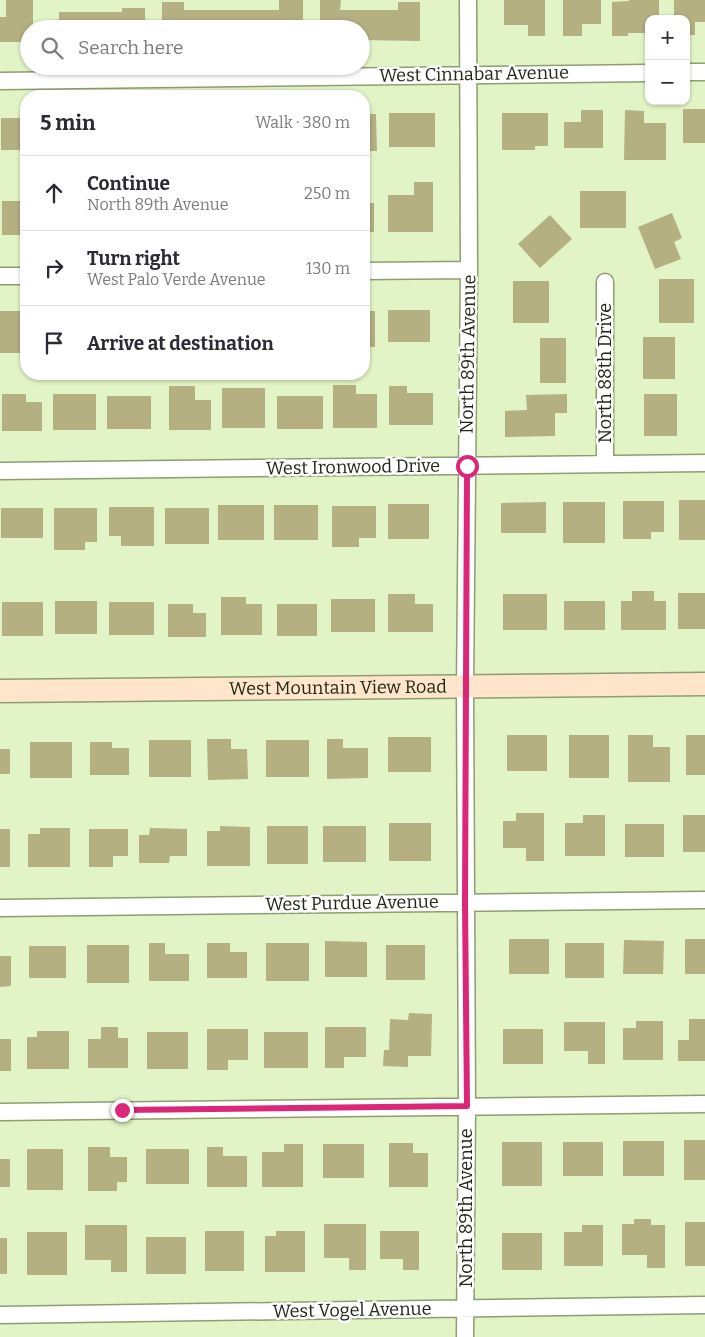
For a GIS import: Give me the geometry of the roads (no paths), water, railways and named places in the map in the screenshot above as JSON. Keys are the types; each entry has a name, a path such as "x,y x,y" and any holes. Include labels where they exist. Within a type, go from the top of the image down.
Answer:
{"street":[{"name":"North 89th Avenue","path":"465,1337 467,1106 465,688 469,270 468,0"},
{"path":"690,72 705,72"},
{"name":"West Cinnabar Avenue","path":"0,81 645,73"},
{"path":"370,271 469,270"},
{"path":"0,276 20,276"},
{"name":"North 88th Drive","path":"605,282 605,464"},
{"name":"West Ironwood Drive","path":"0,471 705,463"},
{"name":"West Mountain View Road","path":"0,692 705,684"},
{"name":"West Purdue Avenue","path":"0,908 705,900"},
{"path":"0,1112 705,1104"},
{"name":"West Vogel Avenue","path":"0,1315 705,1305"}]}
